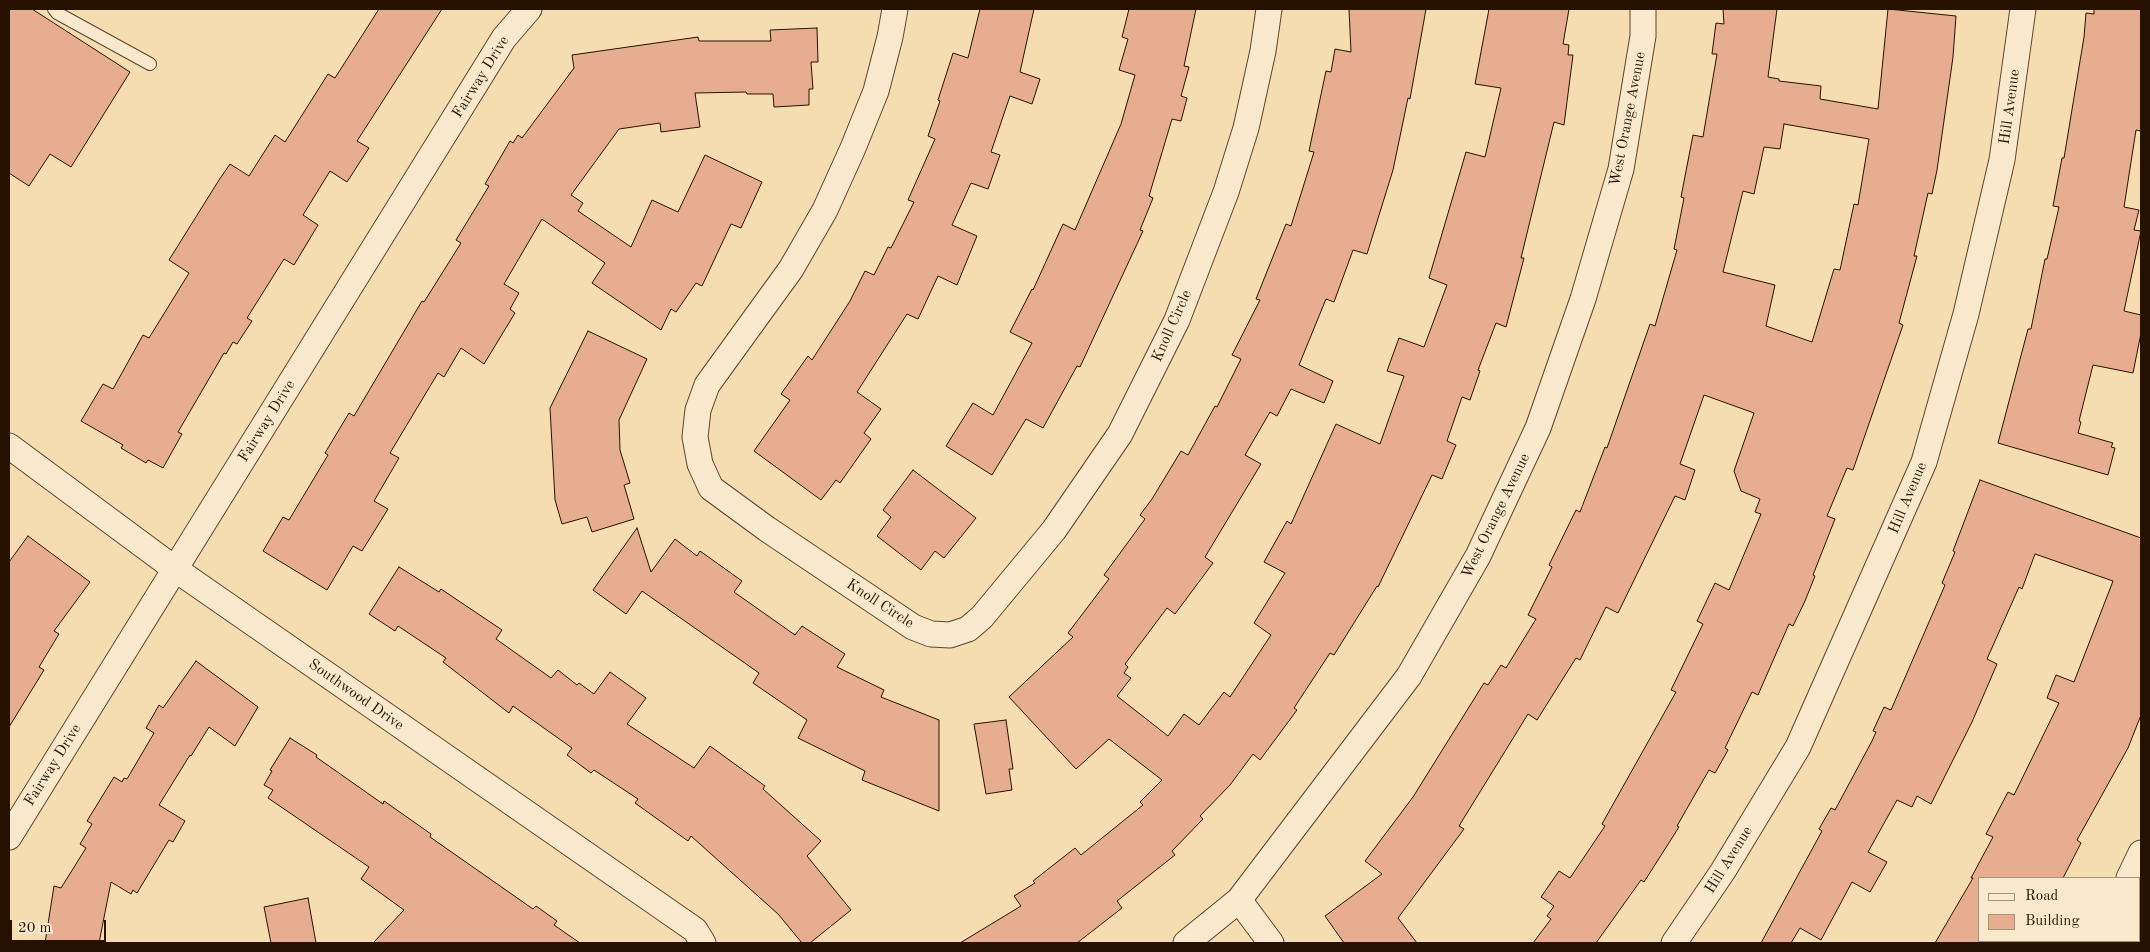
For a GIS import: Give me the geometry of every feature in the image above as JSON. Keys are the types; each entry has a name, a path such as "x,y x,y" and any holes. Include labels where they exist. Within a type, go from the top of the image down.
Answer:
{"street":[{"name":"Fairway Drive","path":"9,837 504,38 529,9"},
{"name":"Knoll Circle","path":"895,9 876,91 854,148 825,210 791,269 707,385 698,410 695,437 700,464 711,488 767,529 913,627 930,634 950,635 968,629 982,617 1054,530 1120,434 1177,320 1226,192 1246,128 1263,51 1269,9"},
{"name":"West Orange Avenue","path":"1186,943 1239,900 1409,676 1478,556 1538,428 1583,299 1621,169 1644,36 1643,9"},
{"name":"Hill Avenue","path":"1674,943 1723,871 1798,747 1924,462 1966,314 2002,160 2023,9"},
{"name":"Southwood Drive","path":"9,446 175,569 695,930 703,943"},
{"path":"1239,900 1271,943"}],"lane":[{"path":"54,9 57,13 150,64"}],"building":[{"path":"9,9 32,9 130,72 71,167 50,154 29,186 9,173"},
{"path":"379,9 442,9 357,141 369,148 347,182 330,171 303,215 318,225 294,265 284,259 247,318 252,321 237,344 233,342 226,354 224,353 178,432 182,434 163,468 148,460 146,463 121,448 123,445 81,421 103,384 113,389 143,335 149,338 189,273 169,260 230,164 249,176 275,135 285,142 328,74 335,78"},
{"path":"980,9 1034,9 1020,72 1040,79 1032,104 1010,96 991,152 1000,155 988,189 971,183 952,225 977,236 957,285 938,276 918,319 907,314 857,392 881,409 864,433 871,439 840,483 836,480 821,500 754,451 790,400 781,394 808,356 812,360 850,301 865,271 874,275 888,247 891,248 914,202 908,200 935,139 928,136 953,53 968,58"},
{"path":"1129,9 1196,9 1184,66 1189,67 1181,96 1187,98 1181,121 1172,119 1149,196 1153,198 1140,230 1143,231 1080,367 1077,366 1043,428 1026,419 992,475 946,446 973,403 993,415 1032,343 1010,332 1033,290 1063,224 1075,230 1121,124 1135,75 1119,70 1128,39 1122,37"},
{"path":"1349,9 1426,9 1410,99 1408,98 1393,170 1367,254 1353,250 1334,302 1326,299 1299,365 1333,381 1324,403 1291,389 1277,416 1270,412 1245,455 1261,464 1205,557 1213,563 1175,614 1167,608 1125,664 1128,667 1124,673 1131,678 1117,696 1168,736 1184,714 1199,725 1224,692 1230,697 1271,635 1254,623 1285,573 1264,562 1287,521 1291,524 1336,424 1380,444 1404,376 1387,371 1399,338 1424,347 1447,285 1429,278 1466,152 1485,157 1501,88 1475,84 1489,9 1569,9 1563,44 1569,45 1568,55 1573,55 1564,125 1554,122 1521,258 1524,258 1506,327 1496,323 1478,370 1480,371 1470,400 1462,397 1447,441 1456,445 1442,479 1432,475 1378,587 1334,655 1330,653 1294,708 1297,710 1260,760 1253,754 1230,785 1200,816 1203,819 1172,851 1175,855 1117,901 1122,908 1077,943 960,943 1021,906 1014,896 1035,883 1033,881 1075,848 1081,855 1143,805 1140,802 1162,780 1109,739 1076,769 1009,697 1073,637 1068,633 1109,579 1104,575 1145,519 1140,515 1181,451 1188,455 1215,406 1217,407 1241,359 1232,355 1260,300 1256,299 1286,224 1291,226 1314,152 1309,151 1326,71 1331,72 1335,49 1351,52"},
{"path":"1723,9 1777,9 1768,77 1779,79 1779,81 1821,86 1820,99 1878,109 1888,9 1956,16 1953,57 1937,170 1932,194 1928,193 1914,256 1917,256 1899,323 1903,325 1853,470 1847,468 1827,516 1835,519 1805,601 1793,626 1789,624 1758,695 1752,692 1725,748 1728,750 1715,773 1709,770 1677,826 1679,827 1644,882 1641,880 1596,943 1533,943 1551,919 1547,916 1554,906 1541,897 1559,871 1570,878 1605,826 1602,824 1676,692 1671,690 1703,624 1697,621 1715,583 1729,590 1761,514 1755,512 1760,499 1741,491 1734,471 1754,413 1704,395 1680,464 1695,470 1685,500 1675,496 1618,613 1606,607 1580,660 1576,658 1537,720 1528,714 1459,826 1464,829 1398,918 1417,943 1344,943 1325,916 1382,874 1365,861 1413,797 1484,683 1488,685 1501,665 1506,668 1536,619 1528,615 1552,567 1549,565 1576,510 1580,512 1605,447 1607,448 1650,324 1655,326 1677,250 1674,249 1684,198 1681,197 1693,135 1703,137 1717,54 1712,54 1716,23 1724,24","holes":["1784,124 1869,139 1858,205 1854,204 1840,270 1834,269 1812,342 1766,326 1775,285 1723,272 1743,191 1754,194 1764,147 1780,149"]},
{"path":"2094,9 2141,9 2141,131 2136,130 2124,207 2139,210 2134,230 2141,231 2124,311 2141,315 2141,333 2133,373 2093,365 2079,421 2081,422 2078,433 2113,443 2111,447 2115,448 2108,475 1998,443 2028,329 2031,329 2045,259 2047,259 2059,207 2053,206 2062,158 2064,158 2084,37 2086,13 2094,14"},
{"path":"817,28 818,62 811,62 813,89 809,89 809,105 774,107 773,94 747,94 746,92 695,93 700,127 661,132 660,123 619,129 571,195 583,203 578,211 631,247 652,200 678,212 705,155 762,182 741,228 731,224 702,286 696,283 676,312 671,309 661,330 592,283 605,263 542,219 504,284 519,293 510,309 515,313 484,364 461,348 444,377 438,373 390,453 399,458 374,501 388,509 362,551 353,546 327,590 263,551 283,517 289,520 328,455 325,453 349,413 354,416 422,301 424,302 461,243 456,240 489,186 485,184 510,141 513,143 518,135 522,138 574,68 572,55 698,37 699,41 771,41 770,30"},
{"path":"588,331 647,359 619,420 620,450 630,483 624,485 634,519 592,532 587,517 562,524 555,500 550,408"},
{"path":"913,470 976,518 944,558 935,551 921,570 877,536 891,517 883,510"},
{"path":"1980,480 2141,538 2141,715 2128,748 2077,840 2081,843 2064,877 1978,877 1979,943 1935,943 1973,878 1971,878 1993,837 1986,834 2008,792 2014,795 2059,703 2047,698 2056,675 2074,682 2113,581 2035,554 2022,589 2019,587 1987,659 1997,664 1972,722 1931,804 1917,796 1912,807 1897,800 1868,852 1887,862 1870,892 1852,882 1821,940 1800,928 1791,943 1761,943 1822,831 1819,829 1831,808 1835,810 1872,741 1876,732 1873,731 1884,707 1891,710 1945,585 1942,583 1955,552 1953,551"},
{"path":"637,528 651,572 675,539 697,556 700,551 742,581 734,592 795,635 802,626 845,654 837,667 884,690 881,697 939,720 939,811 862,780 865,771 798,738 807,720 753,683 759,673 642,591 626,614 593,590"},
{"path":"28,536 90,582 54,631 59,634 39,667 44,670 9,727 9,562"},
{"path":"399,567 439,592 441,589 502,630 496,639 551,678 558,670 577,685 579,683 594,694 610,672 646,698 627,724 694,768 710,746 765,786 763,789 821,841 807,856 851,910 810,943 802,943 778,914 691,836 688,841 635,803 638,799 594,770 591,773 567,755 572,748 513,706 509,713 443,662 446,658 398,626 395,631 369,614"},
{"path":"196,661 258,707 235,746 209,727 190,755 159,805 185,821 173,842 169,840 137,893 133,890 131,894 111,882 99,943 45,943 54,886 61,888 86,848 80,844 92,824 87,821 114,777 122,782 124,778 127,779 154,733 146,728 159,705 163,708"},
{"path":"1006,720 1013,769 1009,769 1012,790 986,794 974,724"},
{"path":"290,738 317,755 316,757 383,804 384,801 431,834 430,837 533,909 536,906 557,921 554,925 580,943 373,943 404,910 361,879 369,867 268,798 273,790 264,785 272,771 270,770"},
{"path":"308,898 316,943 271,943 264,907"}]}
